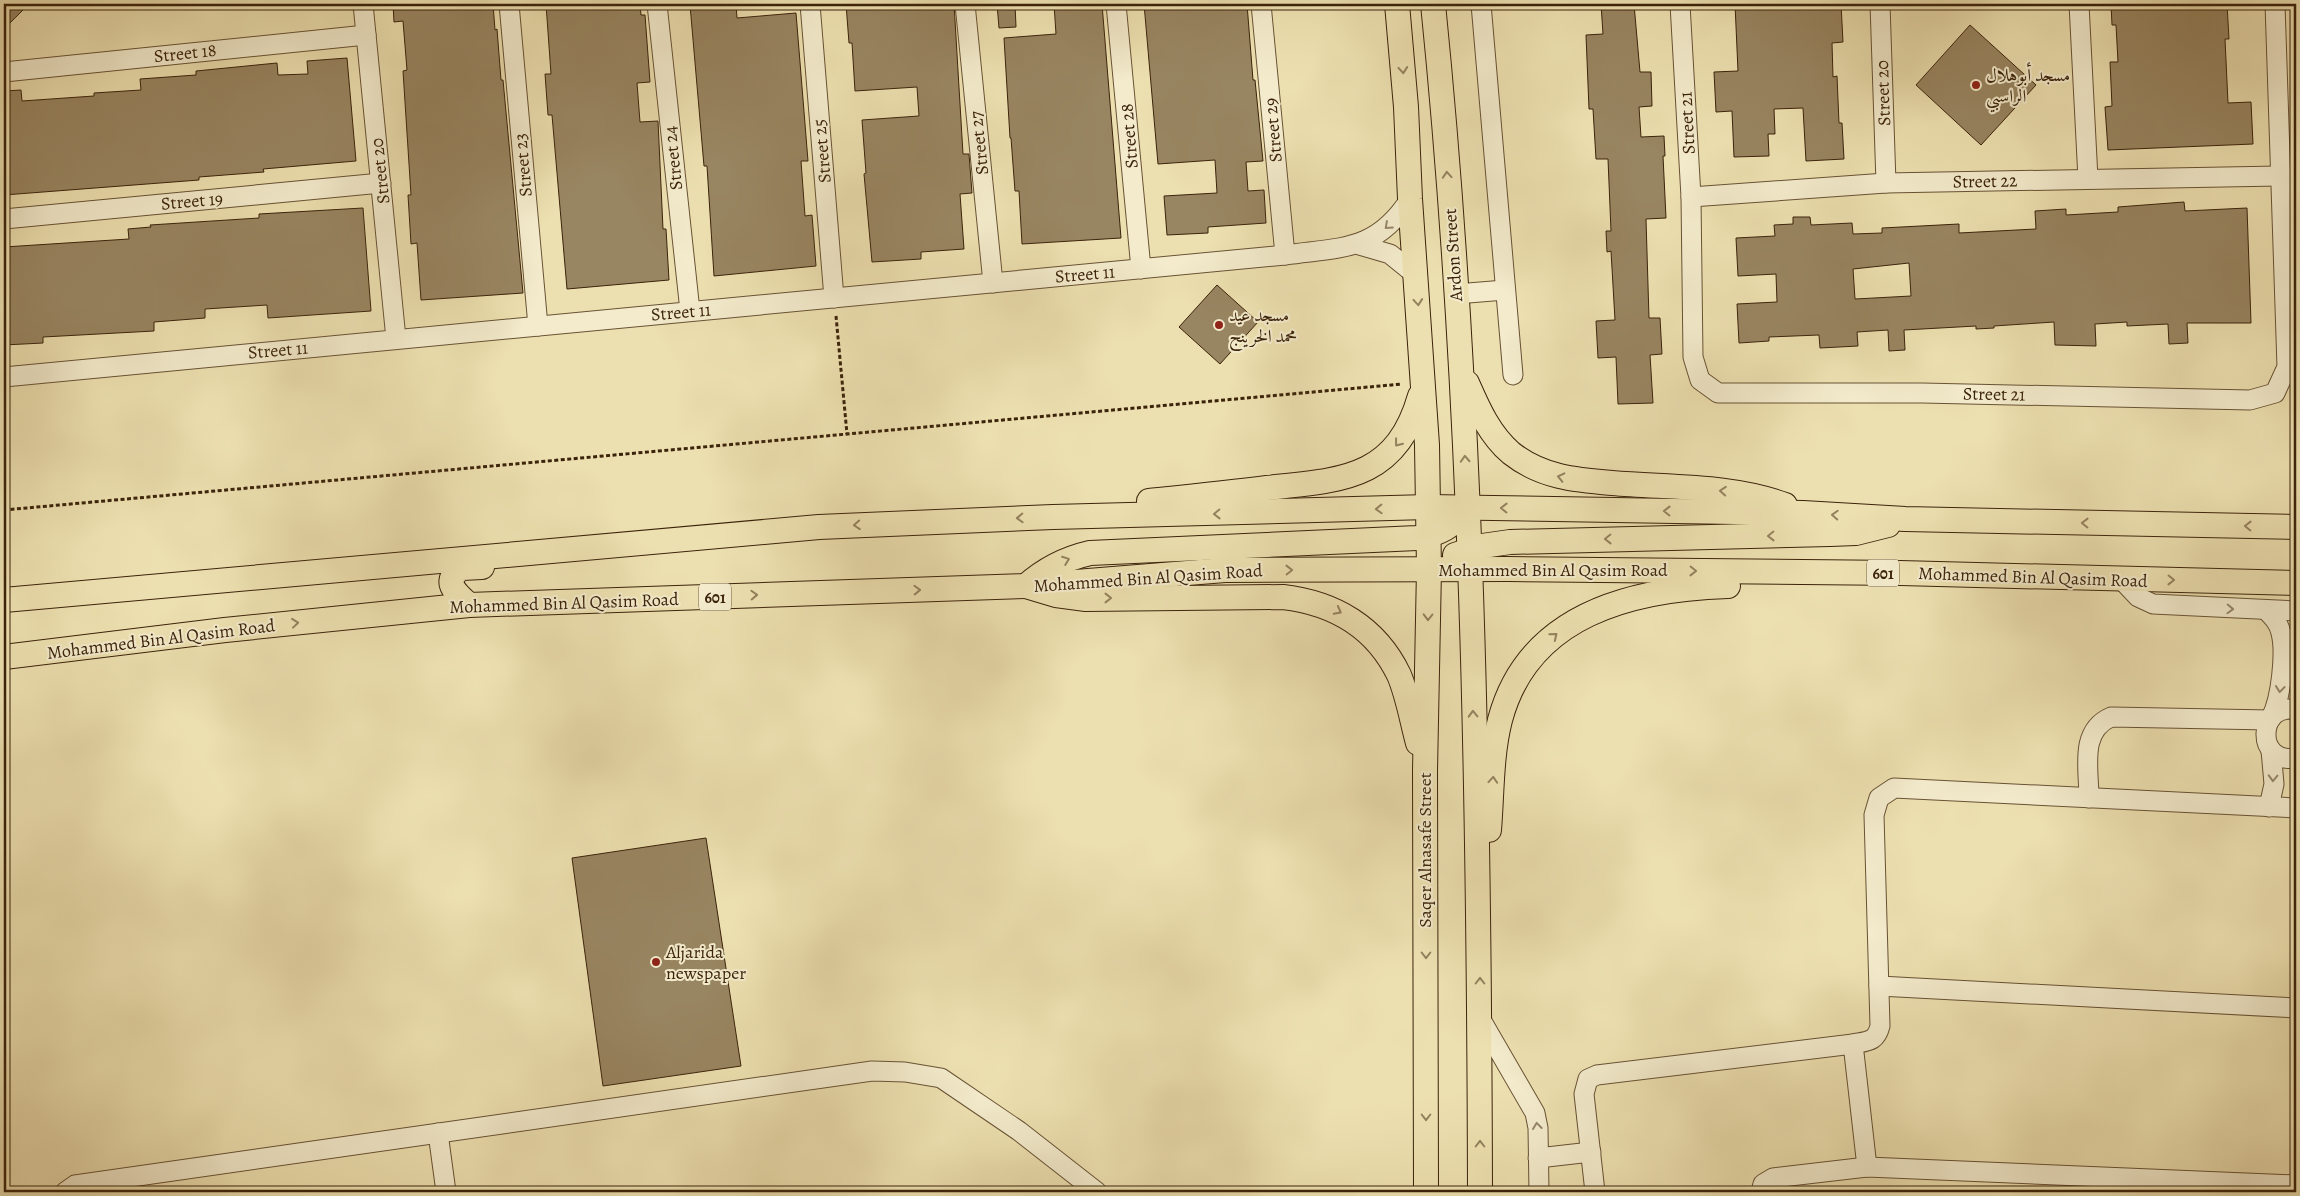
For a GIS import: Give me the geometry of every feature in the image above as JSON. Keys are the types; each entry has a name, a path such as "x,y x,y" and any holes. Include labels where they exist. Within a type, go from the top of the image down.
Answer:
{"main road":[{"path":"1397,4 1406,107 1410,199 1424,382 1428,507"},
{"name":"Ardon Street","path":"1433,4 1456,294 1468,508"},
{"path":"1401,38 1412,46 1419,47 1432,42 1436,36"},
{"path":"1406,107 1411,98 1419,94 1428,93 1436,97 1442,104"},
{"path":"1461,368 1481,413 1497,438 1510,452 1544,472 1582,480 1742,493 1773,500 1803,513"},
{"path":"1053,517 1108,506 1328,482 1347,478 1382,460 1396,446 1407,430 1415,413 1424,382"},
{"path":"5,600 819,527 1053,517 1428,507 1803,513 1905,519 2296,527"},
{"name":"Saqer Alnasafe Street","path":"1426,1192 1425,771 1429,568 1428,507"},
{"path":"1026,586 1048,568 1061,561 1090,554 1428,536 1444,530 1458,521 1468,508"},
{"path":"1468,508 1480,951 1480,1192"},
{"path":"1469,559 1496,544 1856,533 1881,528 1905,519"},
{"path":"469,605 454,592 451,585 452,578 462,568 746,550 783,542 819,527"},
{"name":"Mohammed Bin Al Qasim Road","path":"4,657 225,630 469,605 1026,586 1225,570 1429,568 1469,559 2296,583"},
{"path":"1480,951 1500,721 1507,698 1519,675 1533,655 1548,641 1583,616 1604,606 1653,593 1707,586 1838,581 1900,573"},
{"path":"1026,586 1071,598 1283,597 1308,600 1331,607 1353,619 1372,635 1387,655 1399,677 1425,771"}],"street":[{"name":"Street 20","path":"363,4 396,339"},
{"name":"Street 23","path":"509,4 538,326"},
{"name":"Street 24","path":"657,4 690,311"},
{"name":"Street 25","path":"810,4 834,298"},
{"name":"Street 27","path":"965,4 993,283"},
{"name":"Street 28","path":"1116,4 1141,269"},
{"name":"Street 29","path":"1261,4 1285,255"},
{"path":"1481,4 1513,375"},
{"name":"Street 21","path":"1680,4 1691,197 1693,357 1700,380 1718,393 1922,393 2250,400 2275,393 2287,367 2279,176 2275,4"},
{"name":"Street 20","path":"1880,4 1886,183"},
{"path":"2079,4 2088,179"},
{"name":"Street 18","path":"4,72 366,35"},
{"name":"Street 22","path":"1691,197 1886,183 2279,176"},
{"name":"Street 19","path":"4,219 381,183"},
{"name":"Street 11","path":"1359,245 1388,227 1410,199"},
{"name":"Street 11","path":"4,377 1285,255 1359,245 1390,254 1416,275"},
{"path":"1456,294 1505,290"},
{"path":"2121,579 2138,597 2153,604 2296,611"},
{"path":"2266,610 2278,624 2282,642 2280,691 2265,735 2271,750 2274,773 2269,807"},
{"path":"4,664 225,630"},
{"path":"2089,798 2090,737 2098,724 2111,717 2270,719 2285,710 2296,710"},
{"path":"2271,750 2282,758 2296,758"},
{"path":"1595,1192 1584,1094 1588,1079 1597,1074 1853,1044 1872,1041 1878,1036 1880,1026 1874,815 1879,798 1894,788 2296,808"},
{"path":"1879,986 2296,1008"},
{"path":"1480,1018 1535,1113 1539,1192"},
{"path":"1853,1044 1867,1167"},
{"path":"65,1192 75,1186 438,1132 872,1071 905,1072 941,1078 1019,1131 1097,1192"},
{"path":"438,1132 446,1192"},
{"path":"1538,1158 1591,1152"},
{"path":"1761,1192 1763,1184 1773,1178 1867,1167 2296,1185"}],"path":[{"path":"834,298 847,434"},
{"path":"4,510 1424,382"}],"building":[{"path":"4,4 29,4 4,29"},
{"path":"393,4 493,4 501,80 503,80 523,293 421,300 417,243 411,244 408,195 411,195 403,71 407,70 403,21 394,22"},
{"path":"546,4 640,4 641,15 645,15 650,82 637,83 640,122 658,121 663,229 666,229 669,280 567,289 552,115 548,115 545,74 551,74"},
{"path":"736,4 737,18 796,13 808,161 801,161 805,216 812,215 816,266 714,276 707,166 704,166 690,5"},
{"path":"846,4 954,4 963,154 969,154 972,193 960,194 964,249 921,252 921,259 872,262 864,174 866,173 862,120 919,116 917,87 855,91 852,43 849,43"},
{"path":"997,4 1015,4 1016,27 999,28"},
{"path":"1054,4 1102,4 1121,238 1022,244 1019,191 1015,191 1010,138 1004,38 1056,34"},
{"path":"1144,4 1247,4 1253,80 1255,80 1263,161 1246,162 1248,191 1264,190 1266,223 1208,227 1208,233 1167,235 1164,196 1217,193 1215,160 1158,164"},
{"path":"1601,4 1634,4 1640,72 1651,72 1652,106 1639,107 1641,137 1664,136 1666,218 1646,219 1649,318 1660,318 1662,354 1650,355 1653,403 1618,404 1616,357 1598,358 1596,321 1615,320 1611,251 1607,252 1606,231 1611,231 1608,159 1596,159 1593,109 1589,109 1586,35 1603,34"},
{"path":"1735,4 1841,4 1843,42 1832,43 1833,77 1837,76 1839,123 1842,123 1844,159 1806,161 1803,108 1774,109 1775,134 1768,134 1769,156 1734,157 1732,111 1716,112 1714,72 1738,71"},
{"path":"2111,4 2141,4 2142,6 2227,4 2229,39 2225,39 2228,103 2251,102 2253,144 2108,150 2105,107 2112,106 2110,62 2118,62 2116,25 2112,25"},
{"name":"مسجد أبوهلال الراسبي","path":"1970,25 2036,85 1981,145 1916,85"},
{"path":"347,58 356,161 263,169 264,172 199,177 199,180 4,195 4,91 21,90 22,101 94,96 94,93 141,90 140,79 196,75 196,71 277,63 278,75 308,74 307,61"},
{"path":"2184,202 2185,211 2247,208 2251,323 2187,323 2188,343 2169,344 2168,324 2127,326 2127,322 2095,324 2096,346 2055,345 2054,322 1976,329 1976,326 1904,330 1905,350 1889,351 1888,330 1857,332 1858,346 1820,348 1819,335 1769,337 1769,341 1739,343 1737,304 1777,302 1776,274 1738,276 1736,238 1775,236 1774,225 1793,224 1793,217 1810,217 1811,225 1852,223 1853,234 1882,233 1882,228 1959,224 1959,233 2036,229 2035,211 2066,209 2066,215 2118,212 2118,207","holes":["1909,263 1911,296 1855,299 1853,269"]},
{"path":"363,208 371,311 268,318 267,305 205,309 205,318 154,322 154,331 43,337 43,343 4,345 4,247 129,239 128,229 151,227 150,225 259,218 259,214"},
{"name":"مسجد عيد محمد الخرينج","path":"1217,285 1258,322 1220,364 1179,327"},
{"name":"Aljarida newspaper","path":"706,838 741,1066 603,1086 572,858"}],"place":[{"name":"مسجد أبوهلال الراسبي","path":"1976,85"},
{"name":"مسجد عيد محمد الخرينج","path":"1219,325"},
{"name":"Aljarida newspaper","path":"656,962"}]}
